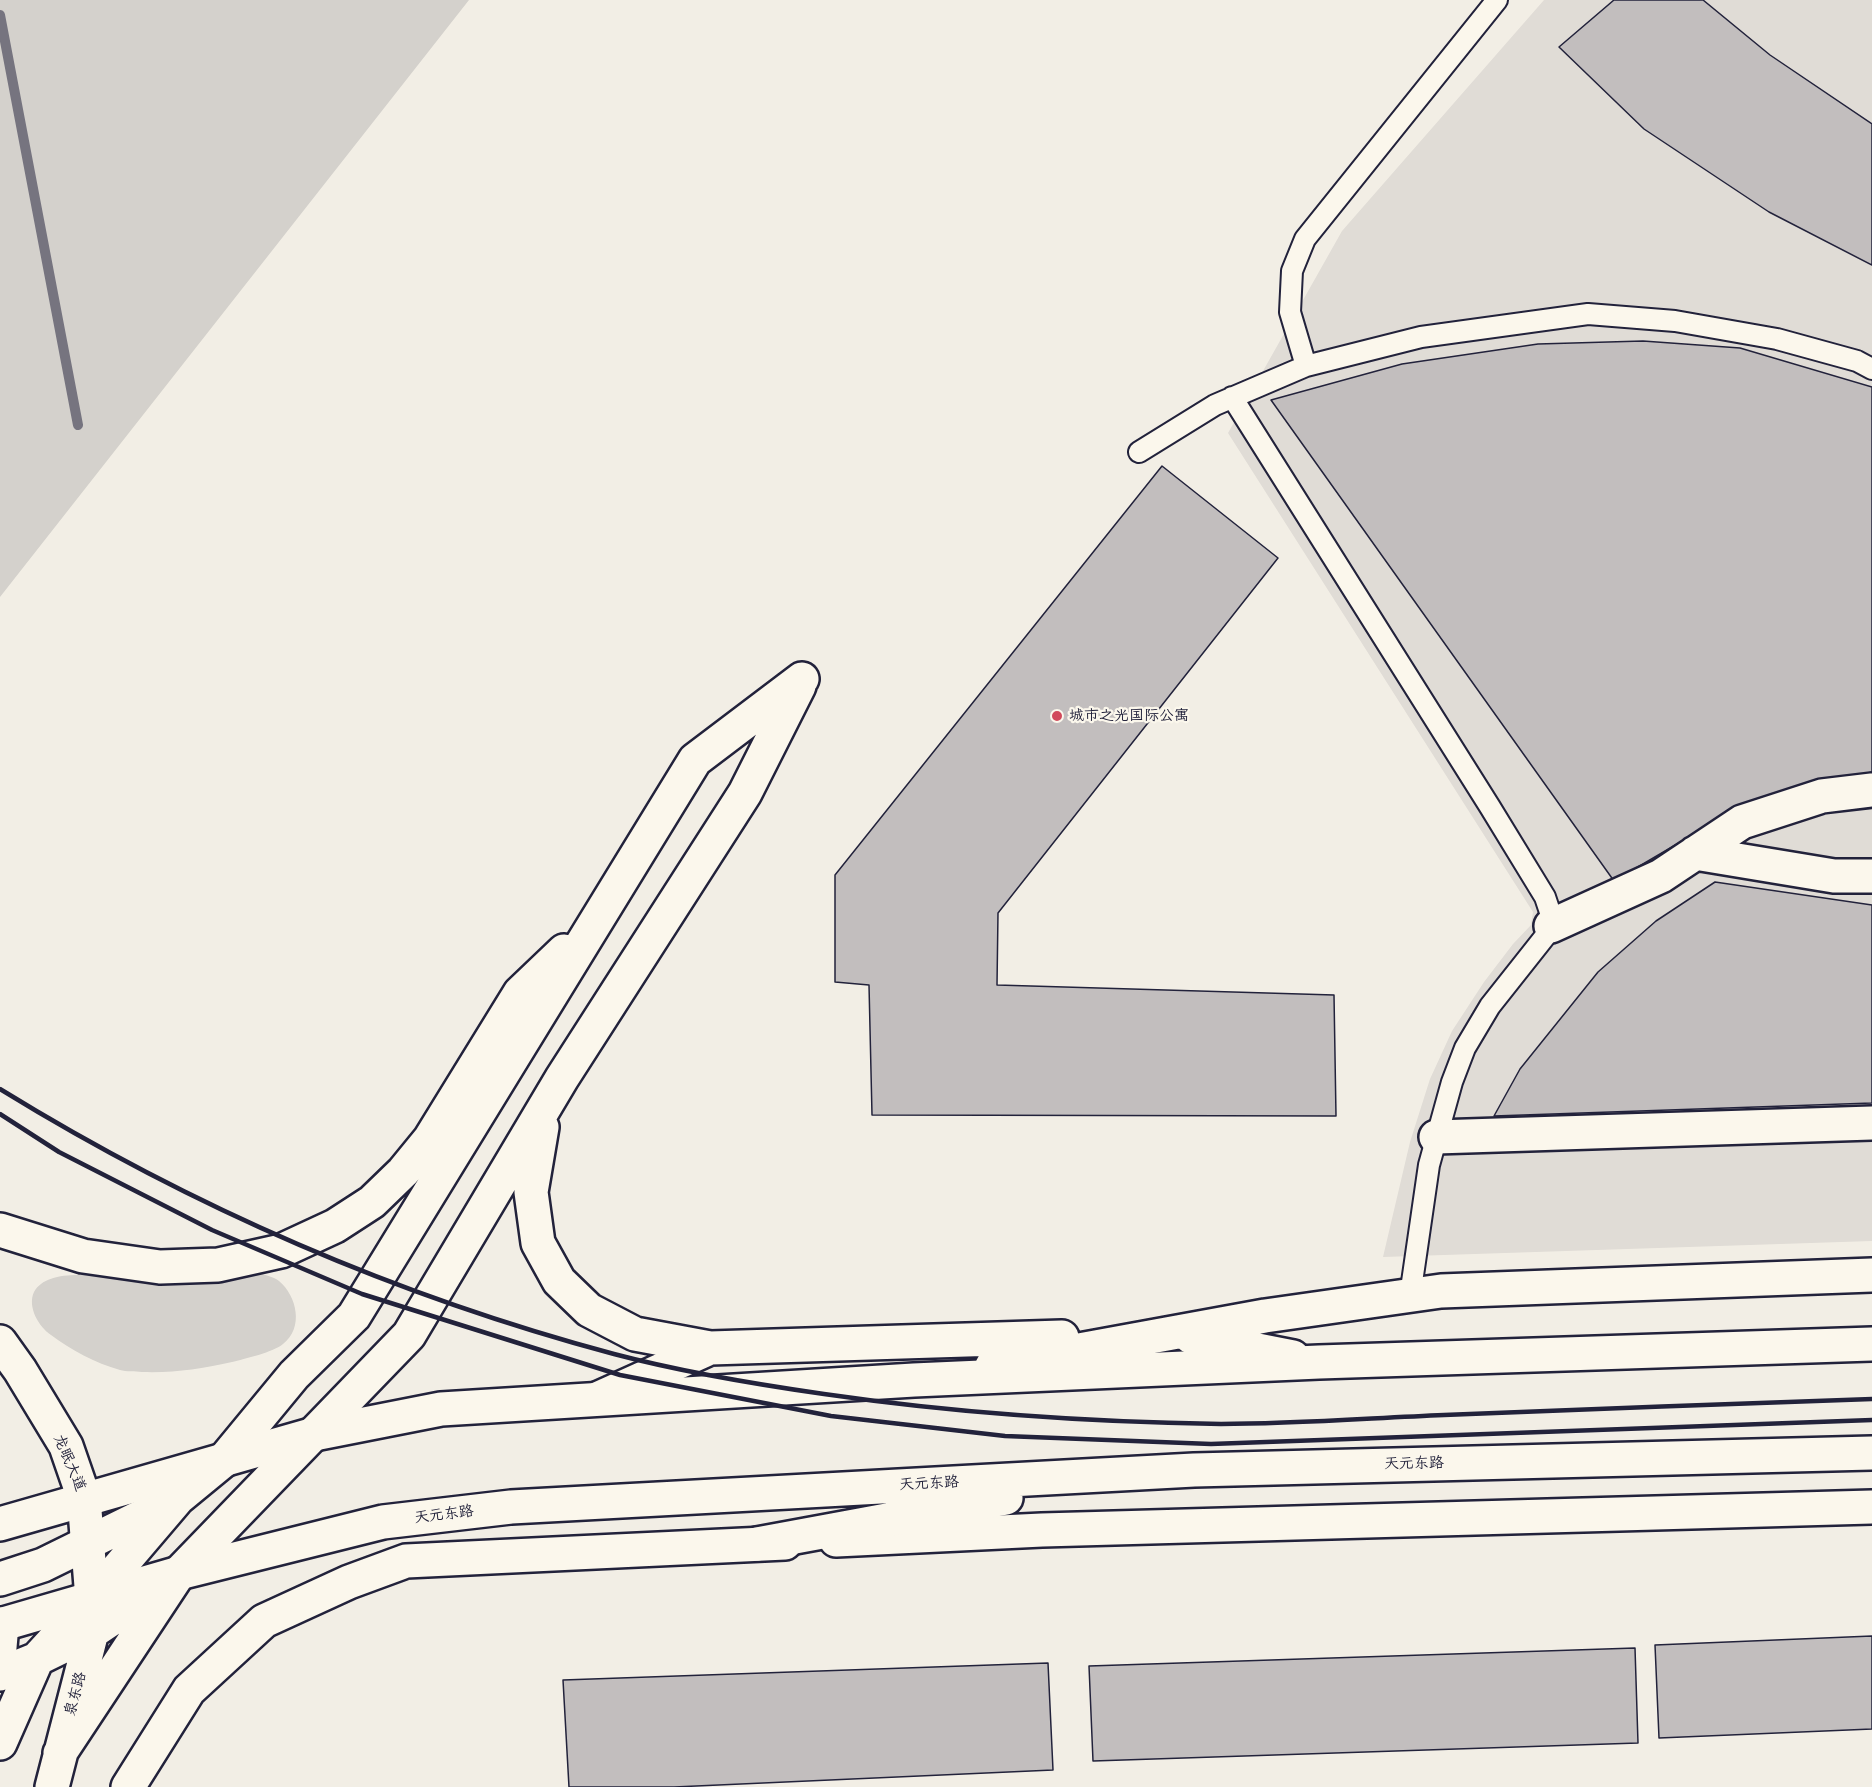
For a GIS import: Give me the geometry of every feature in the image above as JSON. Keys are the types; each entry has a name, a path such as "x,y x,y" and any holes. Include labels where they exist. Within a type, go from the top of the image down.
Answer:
{"main road":[{"path":"0,1743 37,1659 92,1599 178,1498 223,1461 294,1375 354,1316 695,760 802,679 745,793 562,1078 409,1335 179,1573 60,1753"},
{"path":"1551,926 1661,876 1742,822 1822,796 1872,790"},
{"path":"1695,853 1834,876 1872,876"},
{"path":"0,1230 83,1256 160,1267 218,1265 281,1251 335,1226 372,1202 403,1173 430,1139 520,993 597,918"},
{"path":"562,1078 540,1132 531,1192 537,1243 558,1281 589,1310 635,1334 710,1348 1171,1333 1319,1362"},
{"path":"1436,1137 1872,1123"},
{"path":"914,1380 1265,1317 1441,1292 1872,1275"},
{"name":"龙眠大道","path":"0,1342 20,1370 66,1446 84,1498 92,1599"},
{"path":"0,1524 84,1498 314,1434 441,1409 914,1380 1319,1362 1872,1344"},
{"path":"595,1400 710,1348"},
{"path":"0,1579 43,1565 314,1434"},
{"name":"天元东路","path":"1,1627 179,1573 383,1522 511,1507 1138,1473 1872,1453"},
{"path":"757,1544 1138,1473"},
{"path":"128,1787 189,1690 264,1621 349,1582 406,1561 1042,1530 1872,1507"},
{"path":"0,1674 92,1632 179,1573"},
{"name":"泉东路","path":"52,1787 92,1632 92,1599"}],"lane":[{"path":"1306,366 1290,312 1292,271 1305,239 1497,0"},
{"path":"1139,452 1215,405 1306,366 1421,336 1588,314 1676,321 1777,339 1857,361 1872,369"},
{"path":"1232,397 1549,904 1551,926 1547,934 1503,988 1476,1026 1452,1082 1429,1165 1410,1296"}],"shaded area":[{"path":"0,0 469,0 0,597"},
{"path":"1544,0 1872,0 1872,1241 1383,1257 1410,1142 1430,1079 1452,1031 1484,982 1513,944 1531,925 1533,912 1228,433 1342,231"},
{"path":"258,1273 277,1280 285,1287 296,1312 294,1330 283,1344 273,1350 209,1367 154,1372 120,1370 101,1364 75,1351 47,1331 35,1316 32,1304 34,1292 44,1282 60,1276 100,1276 177,1285"}],"building":[{"path":"1614,0 1703,0 1770,55 1872,124 1872,265 1769,212 1644,129 1559,47"},
{"path":"1643,341 1740,348 1872,387 1872,772 1798,791 1689,837 1614,881 1271,400 1402,364 1538,344"},
{"name":"城市之光国际公寓","path":"1162,466 1278,558 998,913 997,985 1334,995 1336,1116 872,1115 869,985 835,982 835,875"},
{"path":"1715,882 1872,905 1872,1103 1494,1116 1520,1069 1598,972 1656,921"},
{"path":"1872,1636 1872,1729 1659,1738 1655,1645"},
{"path":"1635,1648 1638,1743 1093,1761 1089,1666"},
{"path":"1048,1663 1053,1770 674,1787 569,1787 563,1680"}],"waterway":[{"path":"0,15 78,425"}],"railway":[{"path":"0,1089 146,1172 297,1244 374,1276 533,1331 614,1354 745,1382 873,1401 972,1411 1071,1419 1221,1424 1872,1399"},
{"path":"0,1114 59,1152 212,1230 362,1294 620,1375 831,1416 1005,1436 1211,1444 1872,1420"}],"place":[{"name":"城市之光国际公寓","path":"1057,716"}]}
